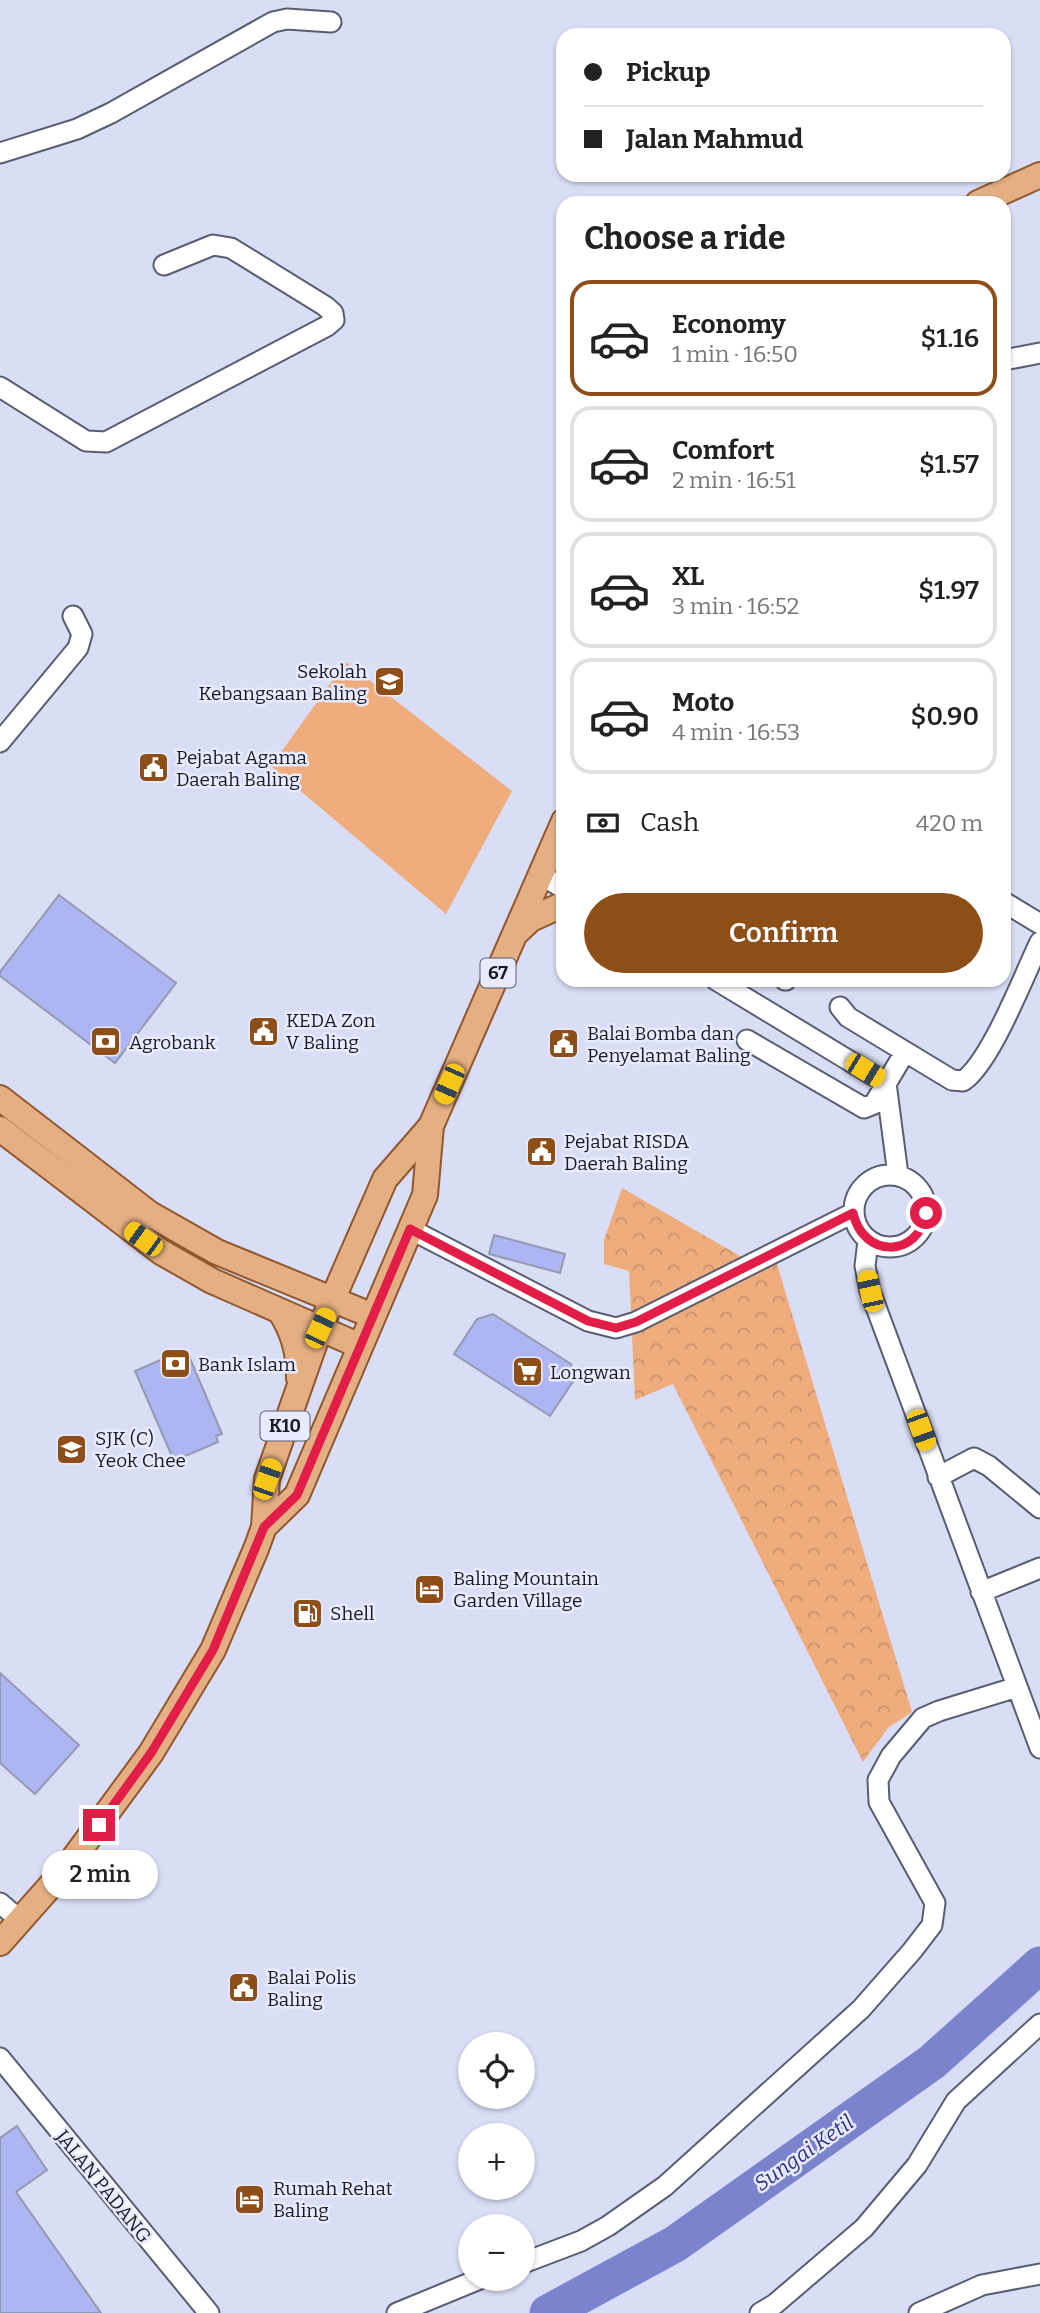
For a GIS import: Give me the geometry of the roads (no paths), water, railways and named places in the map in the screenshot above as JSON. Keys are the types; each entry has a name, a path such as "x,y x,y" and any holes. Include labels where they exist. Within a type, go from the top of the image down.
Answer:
{"main road":[{"path":"994,196 1040,175"},
{"name":"67","path":"320,1328 385,1179 431,1126 556,840"},
{"path":"515,934 531,919 556,908"},
{"path":"0,1098 150,1214 217,1252 373,1316"},
{"name":"67","path":"360,1346 425,1195 431,1126"},
{"path":"0,1129 161,1252 212,1281 360,1346"},
{"path":"280,1311 292,1329 298,1352 299,1386"},
{"name":"K10","path":"0,1943 68,1866 182,1705 213,1650 264,1527 267,1479 320,1328"},
{"name":"K10","path":"264,1527 297,1495 360,1346"}],"street":[{"path":"0,153 77,129 99,119 273,22 287,19 331,22"},
{"path":"0,387 86,441 106,442 334,320 333,313 325,306 230,248 213,245 164,265"},
{"path":"1011,359 1040,353"},
{"path":"0,742 78,648 82,635 73,616"},
{"path":"541,875 556,883"},
{"path":"1011,906 1040,924"},
{"path":"840,1007 848,1017 951,1080 963,1081 996,1034 1040,942"},
{"path":"728,987 886,1083"},
{"path":"747,1040 864,1108 874,1104 905,1052"},
{"path":"886,1083 898,1175"},
{"path":"886,1174 898,1175 915,1185 926,1203 925,1223 913,1240 886,1247 869,1241 856,1224 853,1213 859,1192 866,1183 886,1174"},
{"path":"410,1229 588,1321 616,1328 645,1318 853,1213"},
{"path":"869,1241 864,1266 870,1291 1040,1748"},
{"path":"937,1477 974,1458 989,1466 1040,1508"},
{"path":"981,1592 1040,1567"},
{"path":"535,2258 608,2226 665,2186 861,2009 912,1951 932,1925 935,1903 879,1802 878,1780 891,1756 923,1718 1017,1687"},
{"path":"0,1903 21,1921"},
{"path":"760,2313 775,2304 864,2228 917,2165 956,2101 1040,2024"},
{"name":"JALAN PADANG","path":"0,2058 209,2313"},
{"path":"919,2313 982,2285 1040,2274"},
{"path":"397,2313 458,2288"}],"waterway":[{"name":"Sungai Ketil","path":"548,2313 675,2244 932,2062 1040,1965"}],"place":[{"name":"Sekolah Kebangsaan Baling","path":"390,682"},
{"name":"Pejabat Agama Daerah Baling","path":"153,768"},
{"name":"KEDA Zon V Baling","path":"263,1031"},
{"name":"Agrobank","path":"106,1042"},
{"name":"Balai Bomba dan Penyelamat Baling","path":"564,1044"},
{"name":"Pejabat RISDA Daerah Baling","path":"541,1152"},
{"name":"Bank Islam","path":"175,1364"},
{"name":"Longwan","path":"527,1372"},
{"name":"SJK (C) Yeok Chee","path":"72,1449"},
{"name":"Baling Mountain Garden Village","path":"430,1589"},
{"name":"Shell","path":"307,1613"},
{"name":"Balai Polis Baling","path":"244,1988"},
{"name":"Rumah Rehat Baling","path":"250,2199"}]}
